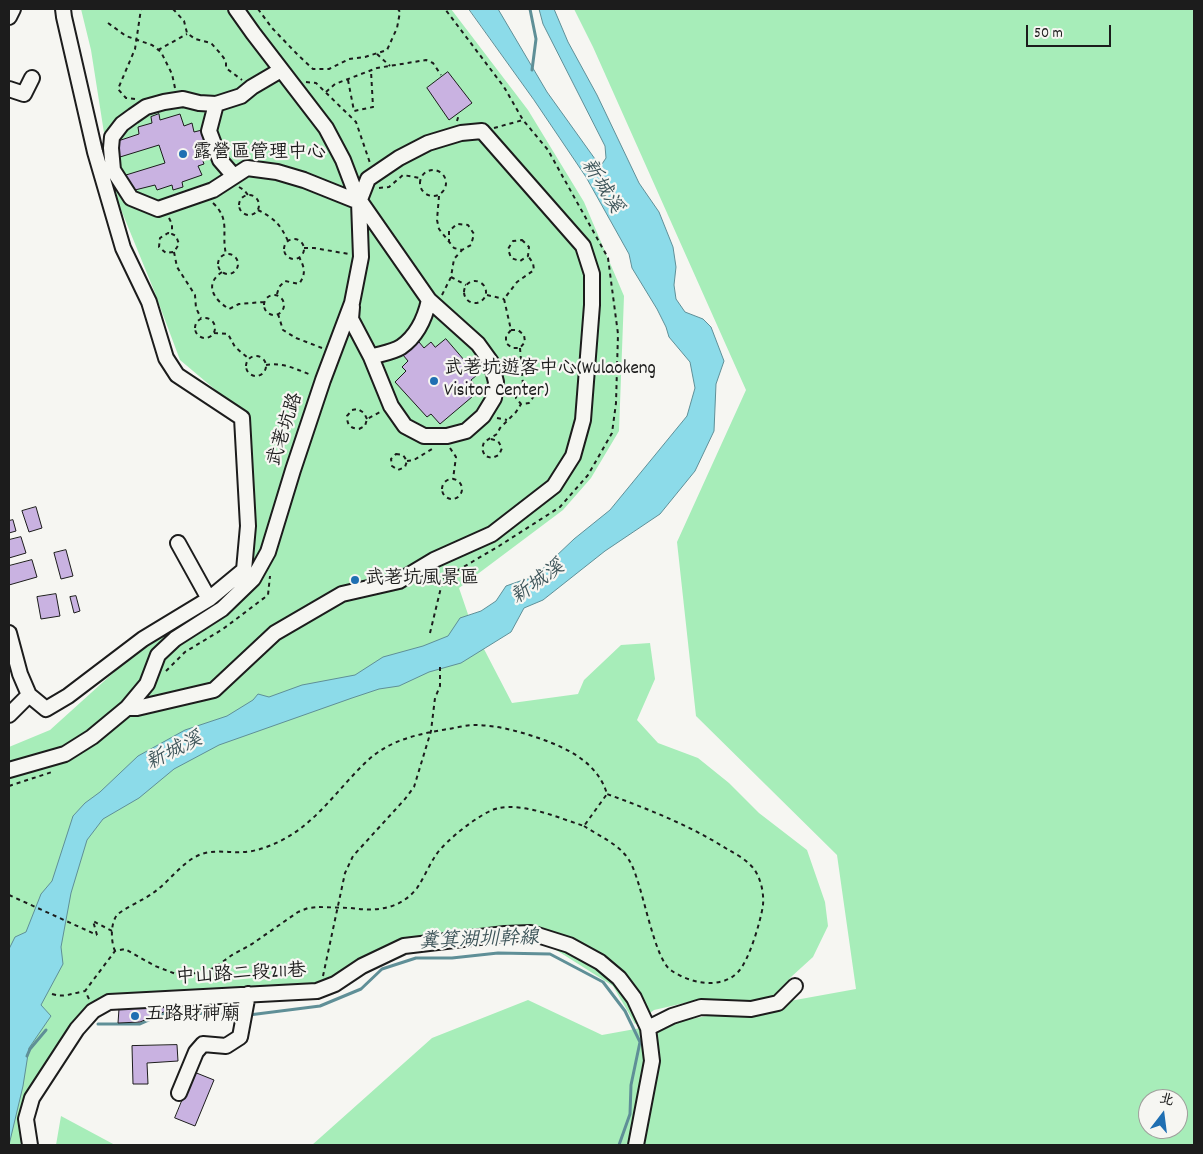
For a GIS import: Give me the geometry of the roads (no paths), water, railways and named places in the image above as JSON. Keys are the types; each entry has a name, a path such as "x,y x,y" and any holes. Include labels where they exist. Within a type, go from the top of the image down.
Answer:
{"street":[{"path":"9,17 13,9"},
{"path":"9,633 20,674 30,695 46,709 68,696 143,639 209,598 244,570 248,526 242,418 177,375 166,358 149,302 120,238 95,152 63,9"},
{"name":"武荖坑路","path":"9,770 65,754 92,737 127,708 146,684 158,655 175,639 222,609 253,579 268,552 323,380 352,303 361,256 359,202 342,160 326,128 236,9"},
{"path":"282,70 241,96 216,104 199,103 183,99 146,107 122,124 112,137 110,148 113,170 131,198 158,209 213,190 246,168 277,172 304,180 359,202 360,200 432,303 478,344 490,362 496,382 494,398 483,416 466,431 447,436 424,436 405,426 384,394 371,357 351,320 352,303"},
{"path":"9,89 24,94 32,78"},
{"path":"216,104 209,132 220,160 233,175"},
{"path":"127,708 137,708 214,690 275,633 342,594 399,581 434,560 492,534 554,486 573,456 583,420 592,305 592,274 583,246 482,131 461,133 428,144 399,158 373,182 368,179 359,202"},
{"path":"371,357 400,348 416,334 432,303"},
{"path":"178,543 209,598"},
{"path":"9,715 30,695"},
{"name":"中山路二段211巷","path":"30,1145 26,1119 32,1098 77,1029 93,1011 109,1002 246,1005 317,991 335,984 362,966 404,946 505,934 531,933 569,945 600,962 619,978 634,998 648,1028 652,1061 636,1145"},
{"path":"648,1028 672,1016 701,1007 751,1010 778,1003 796,986"},
{"path":"178,1093 196,1052 203,1044 226,1046 240,1037 246,1005"}],"water":[{"name":"新城溪","path":"469,9 498,9 547,92 595,159 602,164 606,158 605,146 543,24 539,9 554,9 568,42 597,95 639,183 659,212 673,247 676,267 674,285 676,299 685,312 703,319 711,327 724,361 716,384 714,431 695,471 660,514 605,551 543,600 524,608 511,632 461,663 429,672 399,686 379,689 219,745 174,769 139,798 103,819 87,840 71,893 61,947 63,964 41,1005 51,1016 29,1048 23,1086 9,1145 9,949 15,937 26,932 41,894 52,881 73,816 85,803 100,792 138,756 185,730 227,716 253,700 258,694 269,697 302,685 355,675 383,657 423,646 448,636 460,618 481,611 496,601 506,586 533,578 574,539 610,510 687,416 695,388 690,362 669,337 657,309 632,268 629,254 586,177"}],"waterway":[{"path":"530,9 536,39 532,70"},
{"name":"糞箕湖圳幹線","path":"249,1015 320,1006 361,989 382,969 416,958 452,958 498,953 550,954 603,982 625,1011 640,1042 631,1085 630,1114 619,1145"},
{"name":"糞箕湖圳幹線","path":"98,1024 140,1024 167,1012 240,1015"},
{"name":"糞箕湖圳幹線","path":"27,1056 30,1049 46,1030"}],"place":[{"name":"露營區管理中心","path":"183,154"},
{"name":"武荖坑遊客中心(Wulaokeng Visitor Center)","path":"434,381"},
{"name":"武荖坑風景區","path":"355,580"},
{"name":"五路財神廟","path":"135,1016"}]}
